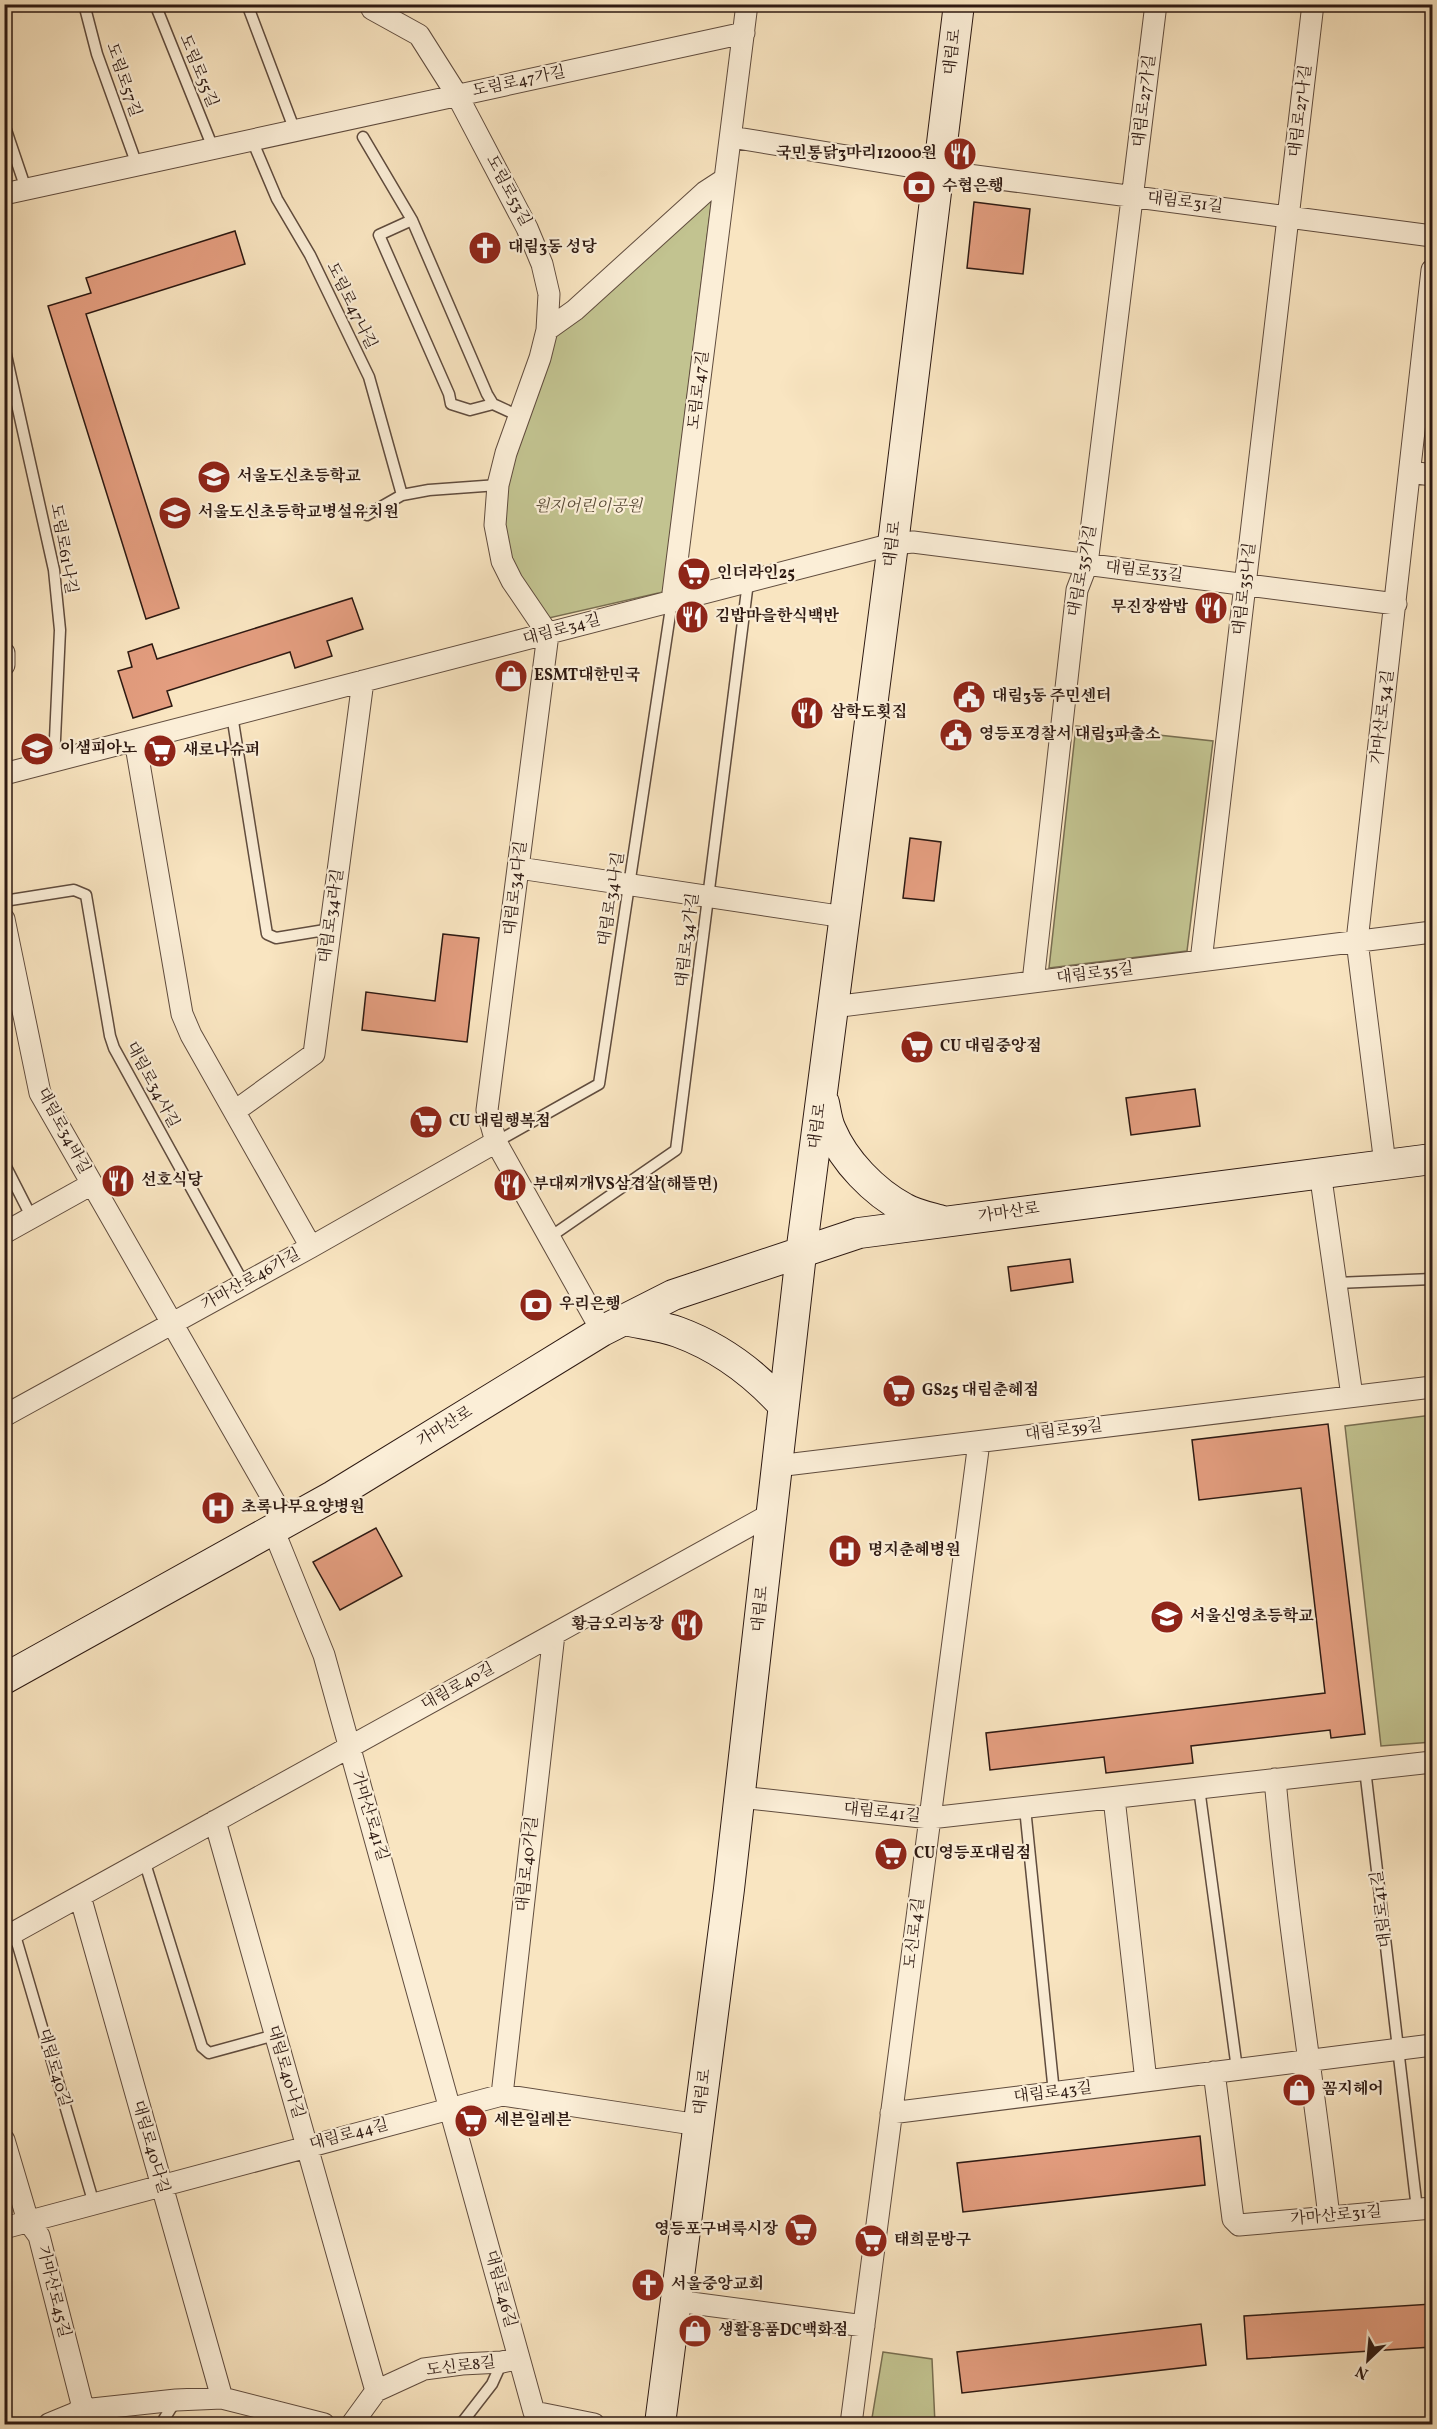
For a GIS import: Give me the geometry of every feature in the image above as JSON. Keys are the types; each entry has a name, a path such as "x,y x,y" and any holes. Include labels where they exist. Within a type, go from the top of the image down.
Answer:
{"street":[{"name":"도림로53길","path":"370,4 372,9 419,35 457,95 527,228 542,264 549,294 548,330 498,485 495,525 502,561 512,581 548,634"},
{"name":"도림로47길","path":"672,602 747,4"},
{"name":"대림로","path":"660,2424 740,1797 801,1254 893,544 959,4"},
{"name":"대림로27가길","path":"1133,196 1156,4"},
{"name":"대림로27나길","path":"1288,217 1313,4"},
{"name":"도림로47가길","path":"4,194 744,33"},
{"path":"730,137 939,171"},
{"name":"대림로31길","path":"939,171 1432,236"},
{"path":"548,330 575,309 705,192 725,179"},
{"name":"대림로35가길","path":"1032,982 1077,590 1087,564 1133,196"},
{"name":"대림로35나길","path":"1202,961 1288,217"},
{"name":"가마산로34길","path":"1385,1164 1357,941 1432,270"},
{"path":"1410,472 1432,475"},
{"name":"대림로33길","path":"893,544 913,542 1396,604"},
{"name":"대림로34길","path":"4,774 893,544"},
{"name":"대림로34다길","path":"496,1142 487,1110 548,634"},
{"path":"4,653 4,665"},
{"name":"대림로34라길","path":"235,1111 314,1054 363,681"},
{"path":"135,740 182,1014 191,1035 311,1247"},
{"path":"519,868 845,917"},
{"name":"대림로34바길","path":"4,919 40,1094 172,1324"},
{"name":"대림로35길","path":"833,1007 1432,932"},
{"path":"822,1096 831,1130 846,1156 863,1175 885,1197 906,1210 945,1222"},
{"path":"496,1142 550,1237 613,1325 677,1332 713,1348 749,1372 783,1405"},
{"name":"가마산로46가길","path":"4,1416 496,1142"},
{"name":"가마산로","path":"4,1679 333,1496 613,1325 674,1295 859,1233 1432,1159"},
{"path":"1320,1172 1352,1396"},
{"path":"4,1233 92,1184"},
{"path":"172,1324 280,1526"},
{"name":"대림로39길","path":"777,1466 1432,1387"},
{"name":"도신로4길","path":"851,2424 979,1442"},
{"name":"대림로40길","path":"9,1935 771,1514"},
{"name":"가마산로41길","path":"280,1526 324,1655 348,1748 377,1841 451,2108"},
{"name":"대림로40가길","path":"502,2095 554,1634"},
{"name":"대림로41길","path":"740,1797 930,1818 1432,1762"},
{"path":"1275,1779 1283,1867 1329,2217"},
{"path":"1114,1798 1146,2081"},
{"name":"대림로40나길","path":"215,1821 376,2391"},
{"name":"대림로40다길","path":"80,1896 222,2398"},
{"name":"대림로43길","path":"891,2113 1432,2045"},
{"name":"가마산로31길","path":"1214,2072 1233,2219 1239,2225 1425,2208"},
{"name":"대림로44길","path":"4,2228 502,2095 699,2125"},
{"name":"대림로46길","path":"451,2108 511,2360 529,2418 594,2424"},
{"name":"가마산로45길","path":"4,2140 28,2222 39,2236 82,2404 74,2418"},
{"path":"676,2301 864,2326"},
{"name":"도신로8길","path":"376,2391 424,2370 511,2360"},
{"path":"352,2424 376,2391"},
{"path":"49,2424 176,2400 222,2398 264,2418 324,2424"}],"lane":[{"name":"도림로57길","path":"84,4 97,54 137,165"},
{"name":"도림로55길","path":"155,4 213,148"},
{"path":"247,4 295,131"},
{"path":"4,124 26,189"},
{"path":"363,137 412,220 492,404"},
{"name":"도림로47나길","path":"252,140 277,200 310,255 369,377 402,495"},
{"path":"412,220 379,235 449,394 451,404 470,410 492,404 519,416"},
{"name":"도림로61나길","path":"4,346 54,570 60,630 54,761"},
{"path":"367,515 402,495 429,490 498,485"},
{"name":"대림로34가길","path":"550,1237 676,1150 748,582"},
{"name":"대림로34나길","path":"496,1142 599,1084 672,602"},
{"path":"232,715 267,934 276,938 331,929"},
{"name":"대림로34사길","path":"4,901 74,890 86,895 114,1048 244,1284"},
{"path":"4,1162 32,1218"},
{"path":"1336,1283 1432,1279"},
{"name":"대림로41길","path":"1365,1769 1399,2049"},
{"path":"1199,1788 1238,2069"},
{"path":"1025,1808 1054,2093"},
{"path":"144,1860 202,2047 209,2053 275,2035"},
{"name":"대림로40길","path":"9,1935 94,2204"},
{"path":"1399,2049 1425,2208"},
{"path":"461,2424 511,2360"},
{"path":"161,2424 176,2400"}],"green space":[{"name":"원지어린이공원","path":"712,198 663,592 549,618 518,580 502,535 505,486 555,335"},
{"path":"1076,726 1213,741 1187,951 1049,968"},
{"path":"1432,1415 1432,1742 1381,1746 1345,1426"},
{"path":"883,2352 932,2359 935,2424 871,2424"}],"building":[{"path":"974,202 1030,209 1023,274 967,268"},
{"path":"235,231 245,264 86,314 179,608 146,619 48,306 91,293 86,278"},
{"path":"352,598 363,629 327,641 332,656 295,668 290,652 167,691 172,706 133,718 118,671 132,667 128,652 152,644 157,659"},
{"path":"910,838 941,842 934,901 903,898"},
{"path":"443,934 479,938 467,1042 362,1030 366,992 435,1001"},
{"path":"1195,1089 1200,1126 1131,1135 1126,1098"},
{"path":"1070,1259 1073,1282 1011,1291 1008,1267"},
{"path":"1328,1424 1365,1734 1331,1738 1330,1730 1191,1746 1193,1763 1106,1773 1104,1757 990,1770 986,1733 1325,1693 1301,1488 1199,1500 1192,1440"},
{"path":"376,1528 402,1576 340,1610 313,1562"},
{"path":"1200,2136 1205,2185 963,2212 957,2163"},
{"path":"1432,2304 1432,2347 1247,2359 1244,2316"},
{"path":"1201,2324 1206,2365 962,2393 957,2352"}],"place":[{"name":"국민통닭3마리12000원","path":"960,154"},
{"name":"수협은행","path":"919,187"},
{"name":"대림3동 성당","path":"485,248"},
{"name":"서울도신초등학교","path":"214,477"},
{"name":"서울도신초등학교병설유치원","path":"175,513"},
{"name":"인더라인25","path":"694,574"},
{"name":"무진장쌈밥","path":"1211,608"},
{"name":"김밥마을한식백반","path":"692,617"},
{"name":"ESMT대한민국","path":"511,676"},
{"name":"대림3동 주민센터","path":"969,697"},
{"name":"삼학도횟집","path":"807,713"},
{"name":"영등포경찰서 대림3파출소","path":"956,735"},
{"name":"이샘피아노","path":"37,749"},
{"name":"새로나슈퍼","path":"160,751"},
{"name":"CU 대림중앙점","path":"917,1047"},
{"name":"CU 대림행복점","path":"426,1122"},
{"name":"선호식당","path":"118,1181"},
{"name":"부대찌개VS삼겹살(해뜰면)","path":"510,1185"},
{"name":"우리은행","path":"536,1305"},
{"name":"GS25 대림춘혜점","path":"899,1391"},
{"name":"초록나무요양병원","path":"218,1508"},
{"name":"명지춘혜병원","path":"845,1551"},
{"name":"서울신영초등학교","path":"1167,1617"},
{"name":"황금오리농장","path":"687,1625"},
{"name":"CU 영등포대림점","path":"891,1854"},
{"name":"꼼지헤어","path":"1299,2090"},
{"name":"세븐일레븐","path":"471,2121"},
{"name":"영등포구벼룩시장","path":"801,2230"},
{"name":"태희문방구","path":"871,2241"},
{"name":"서울중앙교회","path":"648,2285"},
{"name":"생활용품DC백화점","path":"695,2331"}]}
